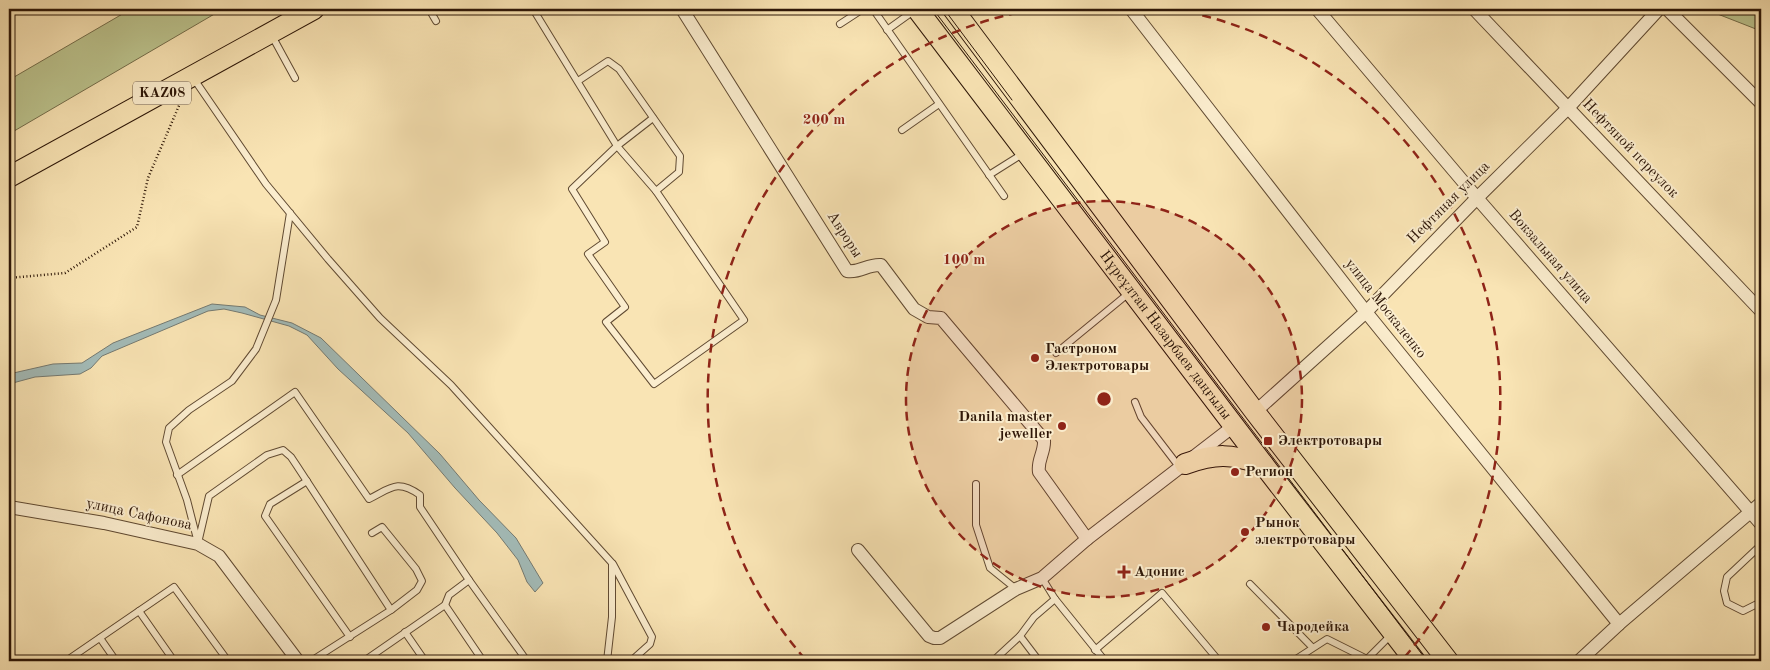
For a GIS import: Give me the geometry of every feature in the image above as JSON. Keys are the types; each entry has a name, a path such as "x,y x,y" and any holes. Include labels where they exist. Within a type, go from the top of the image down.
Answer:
{"main road":[{"name":"KAZ08","path":"9,177 314,9"},
{"name":"Нұрсұлтан Назарбаев даңғылы","path":"917,9 1235,425 1262,464 1415,661"},
{"name":"Нұрсұлтан Назарбаев даңғылы","path":"953,9 1255,412 1448,661"},
{"path":"1235,425 1255,412"},
{"path":"1182,466 1205,457 1224,455 1262,464"}],"street":[{"name":"Авроры","path":"682,9 847,271 855,272 871,266 881,265 914,309 928,317 941,318 1044,440 1045,447 1038,463 1039,472 1087,539"},
{"name":"улица Москаленко","path":"1131,9 1366,312 1619,624"},
{"name":"Вокзальная улица","path":"1317,9 1477,198 1761,524"},
{"name":"Нефтяной переулок","path":"1474,9 1761,311"},
{"name":"Нефтяная улица","path":"1255,412 1366,312 1568,108 1658,9"},
{"path":"1667,9 1761,103"},
{"path":"858,550 929,636 940,638 1016,589 1042,578 1087,539 1235,425"},
{"path":"1579,661 1619,624 1761,504"},
{"name":"улица Сафонова","path":"9,507 104,523 198,544 219,556 298,661"}],"lane":[{"path":"429,9 436,20"},
{"path":"533,9 617,146 656,191 744,320 654,384 606,322 625,308 588,254 605,242 572,189 617,146 653,118"},
{"path":"840,24 863,9"},
{"path":"872,9 1004,196"},
{"path":"887,30 917,9"},
{"path":"270,33 295,78"},
{"path":"578,82 608,62 619,69 680,156 679,172 656,191"},
{"path":"192,76 266,184 380,318 451,385 612,563 652,637 650,644 630,661"},
{"path":"902,130 939,104"},
{"path":"989,175 1025,152"},
{"path":"198,544 187,500 166,442 169,428 189,410 232,381 256,349 276,300 290,213"},
{"path":"1056,353 1132,291"},
{"path":"177,475 295,392 369,499 397,485 409,487 420,495 420,507 527,661"},
{"path":"1135,402 1141,417 1182,466"},
{"path":"198,544 209,496 267,455 283,450 291,457 391,610"},
{"path":"307,481 270,504 266,516 350,637"},
{"path":"976,484 976,525 990,568 1016,589"},
{"path":"311,661 391,610 417,590 422,581 416,569 382,527 372,534"},
{"path":"1761,545 1727,577 1724,591 1727,603 1743,611 1761,602"},
{"path":"607,661 612,617 612,563"},
{"path":"1042,578 1055,600 1104,661"},
{"path":"365,661 445,605 449,595 469,580"},
{"path":"1250,584 1312,647"},
{"path":"66,661 174,587 228,661"},
{"path":"1095,650 1162,593 1219,661"},
{"path":"993,661 1020,636 1034,617 1055,600"},
{"path":"445,605 483,661"},
{"path":"139,611 174,661"},
{"path":"405,632 424,661"},
{"path":"1293,661 1327,639 1367,660 1393,633"},
{"path":"1020,636 1039,661"},
{"path":"100,638 116,661"}],"path":[{"path":"9,278 65,273 137,227 148,178 192,76"}],"green space":[{"path":"131,9 223,9 9,134 9,80"},
{"path":"1717,9 1761,9 1761,31 1715,13"}],"water":[{"path":"212,304 245,307 260,315 292,323 321,338 440,454 479,500 516,538 543,583 535,592 527,582 518,560 497,533 408,433 338,369 307,335 289,326 224,309 208,311 102,356 91,368 80,374 35,377 9,384 9,374 53,364 82,363 113,343"}],"tram line":[{"path":"933,9 1427,661"},
{"path":"944,9 1012,100"}],"place":[{"name":"Гастроном Электротовары","path":"1035,358"},
{"name":"Danila master jeweller","path":"1062,426"},
{"name":"Электротовары","path":"1268,441"},
{"name":"Регион","path":"1235,472"},
{"name":"Рынок электротовары","path":"1245,532"},
{"name":"Адонис","path":"1124,572"},
{"name":"Чародейка","path":"1266,627"}]}
